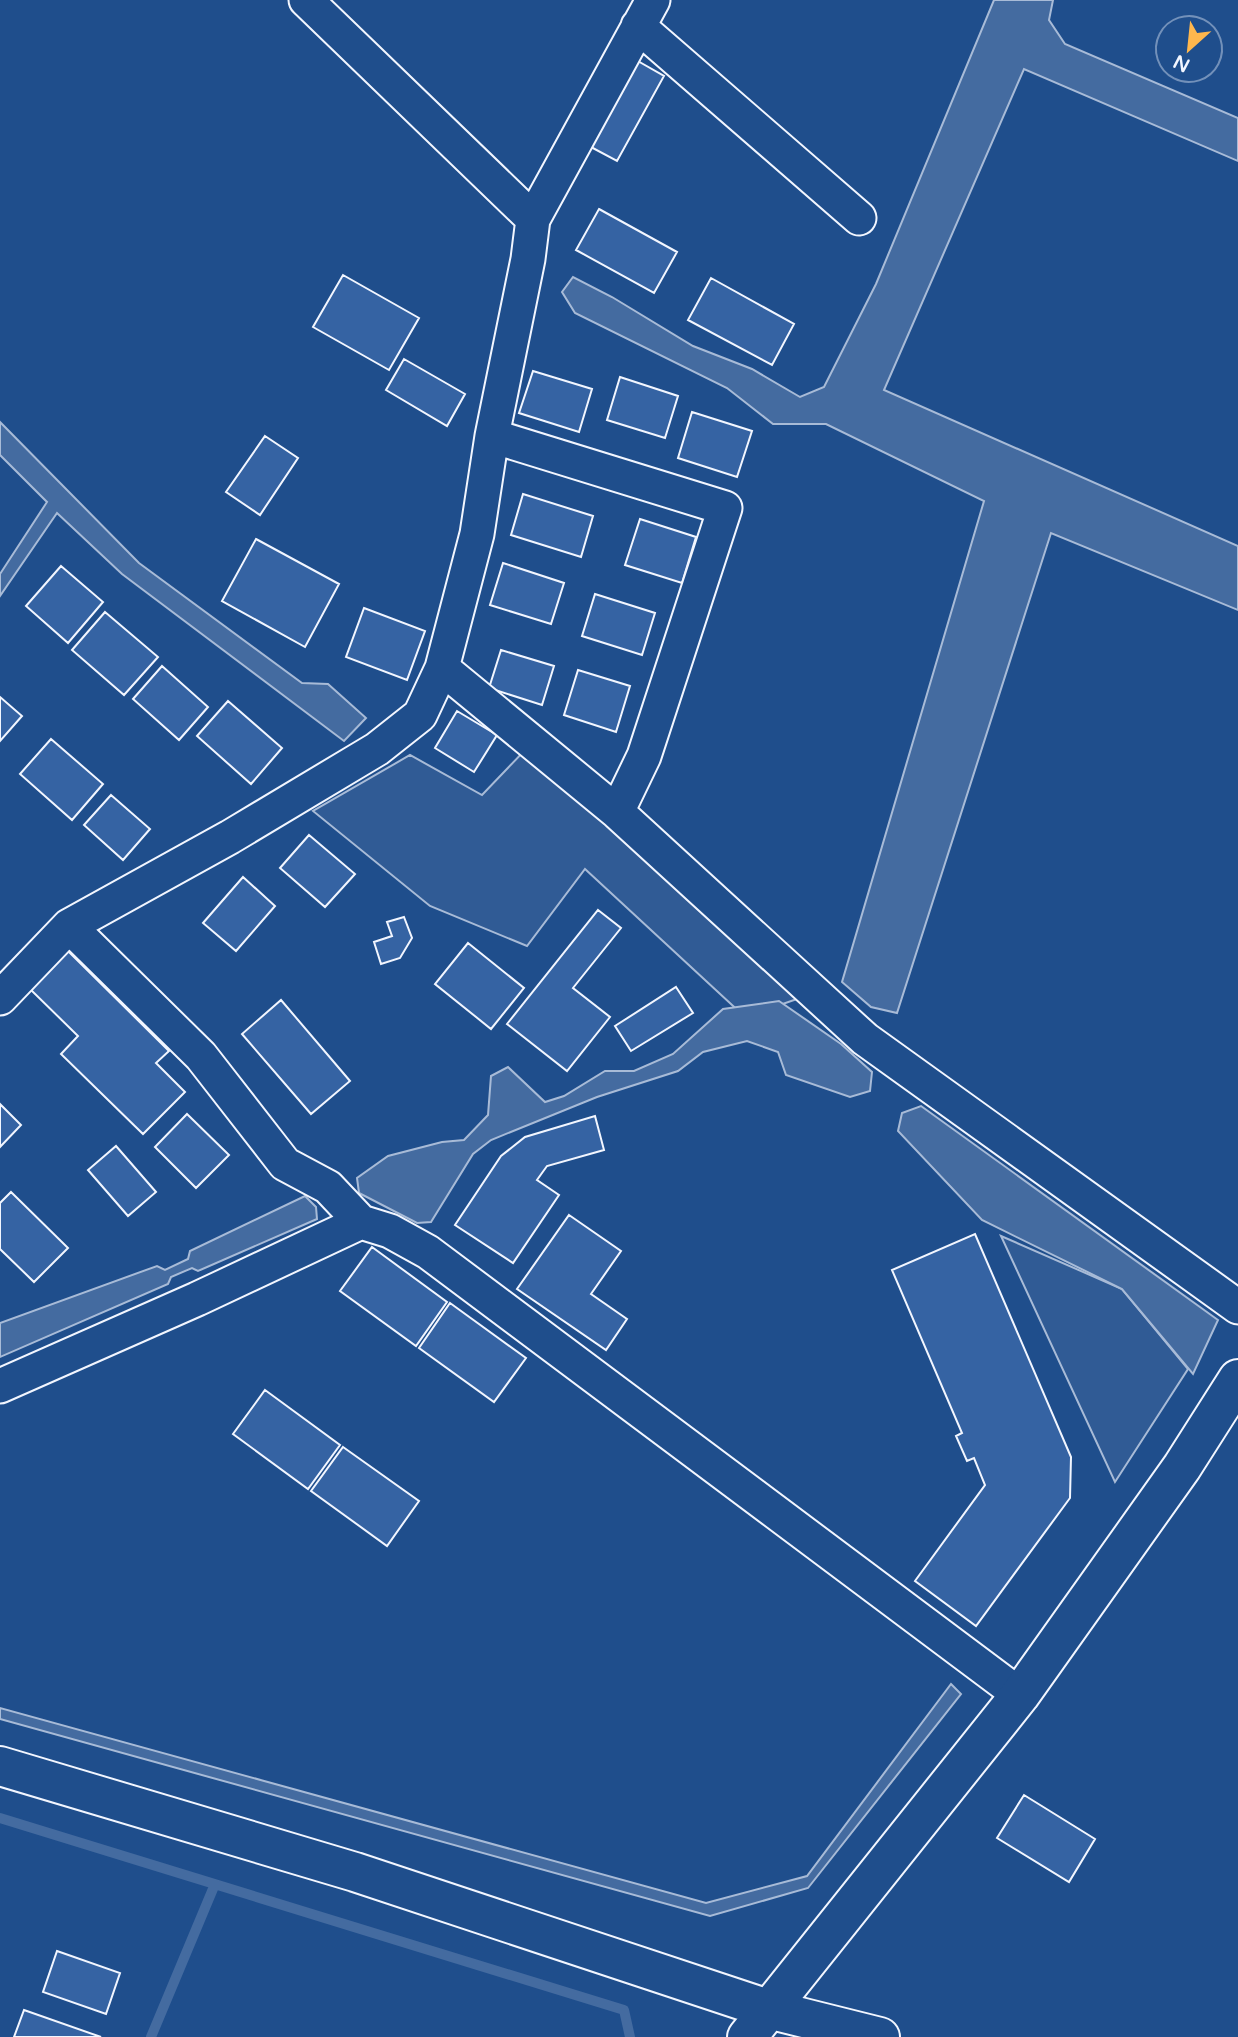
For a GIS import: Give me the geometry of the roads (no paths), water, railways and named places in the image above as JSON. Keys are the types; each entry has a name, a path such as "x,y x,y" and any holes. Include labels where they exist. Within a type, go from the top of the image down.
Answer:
{"street":[{"path":"306,0 533,219"},
{"path":"0,998 69,926 230,837 377,749 420,715 442,668 477,534 492,436 528,260 533,219 646,13 859,218"},
{"path":"492,436 725,508 644,756 617,812"},
{"path":"442,668 617,812 865,1039 1238,1307"},
{"path":"69,926 201,1056 285,1164 328,1187 361,1222 390,1231 428,1252 1020,1695"},
{"path":"0,1386 197,1299 361,1222"},
{"path":"758,2023 1020,1695 1182,1467 1238,1379"},
{"path":"0,1766 355,1872 758,2023 880,2037"}],"waterway":[{"path":"0,1818 624,2010 630,2037"},
{"path":"151,2037 215,1884"}]}
